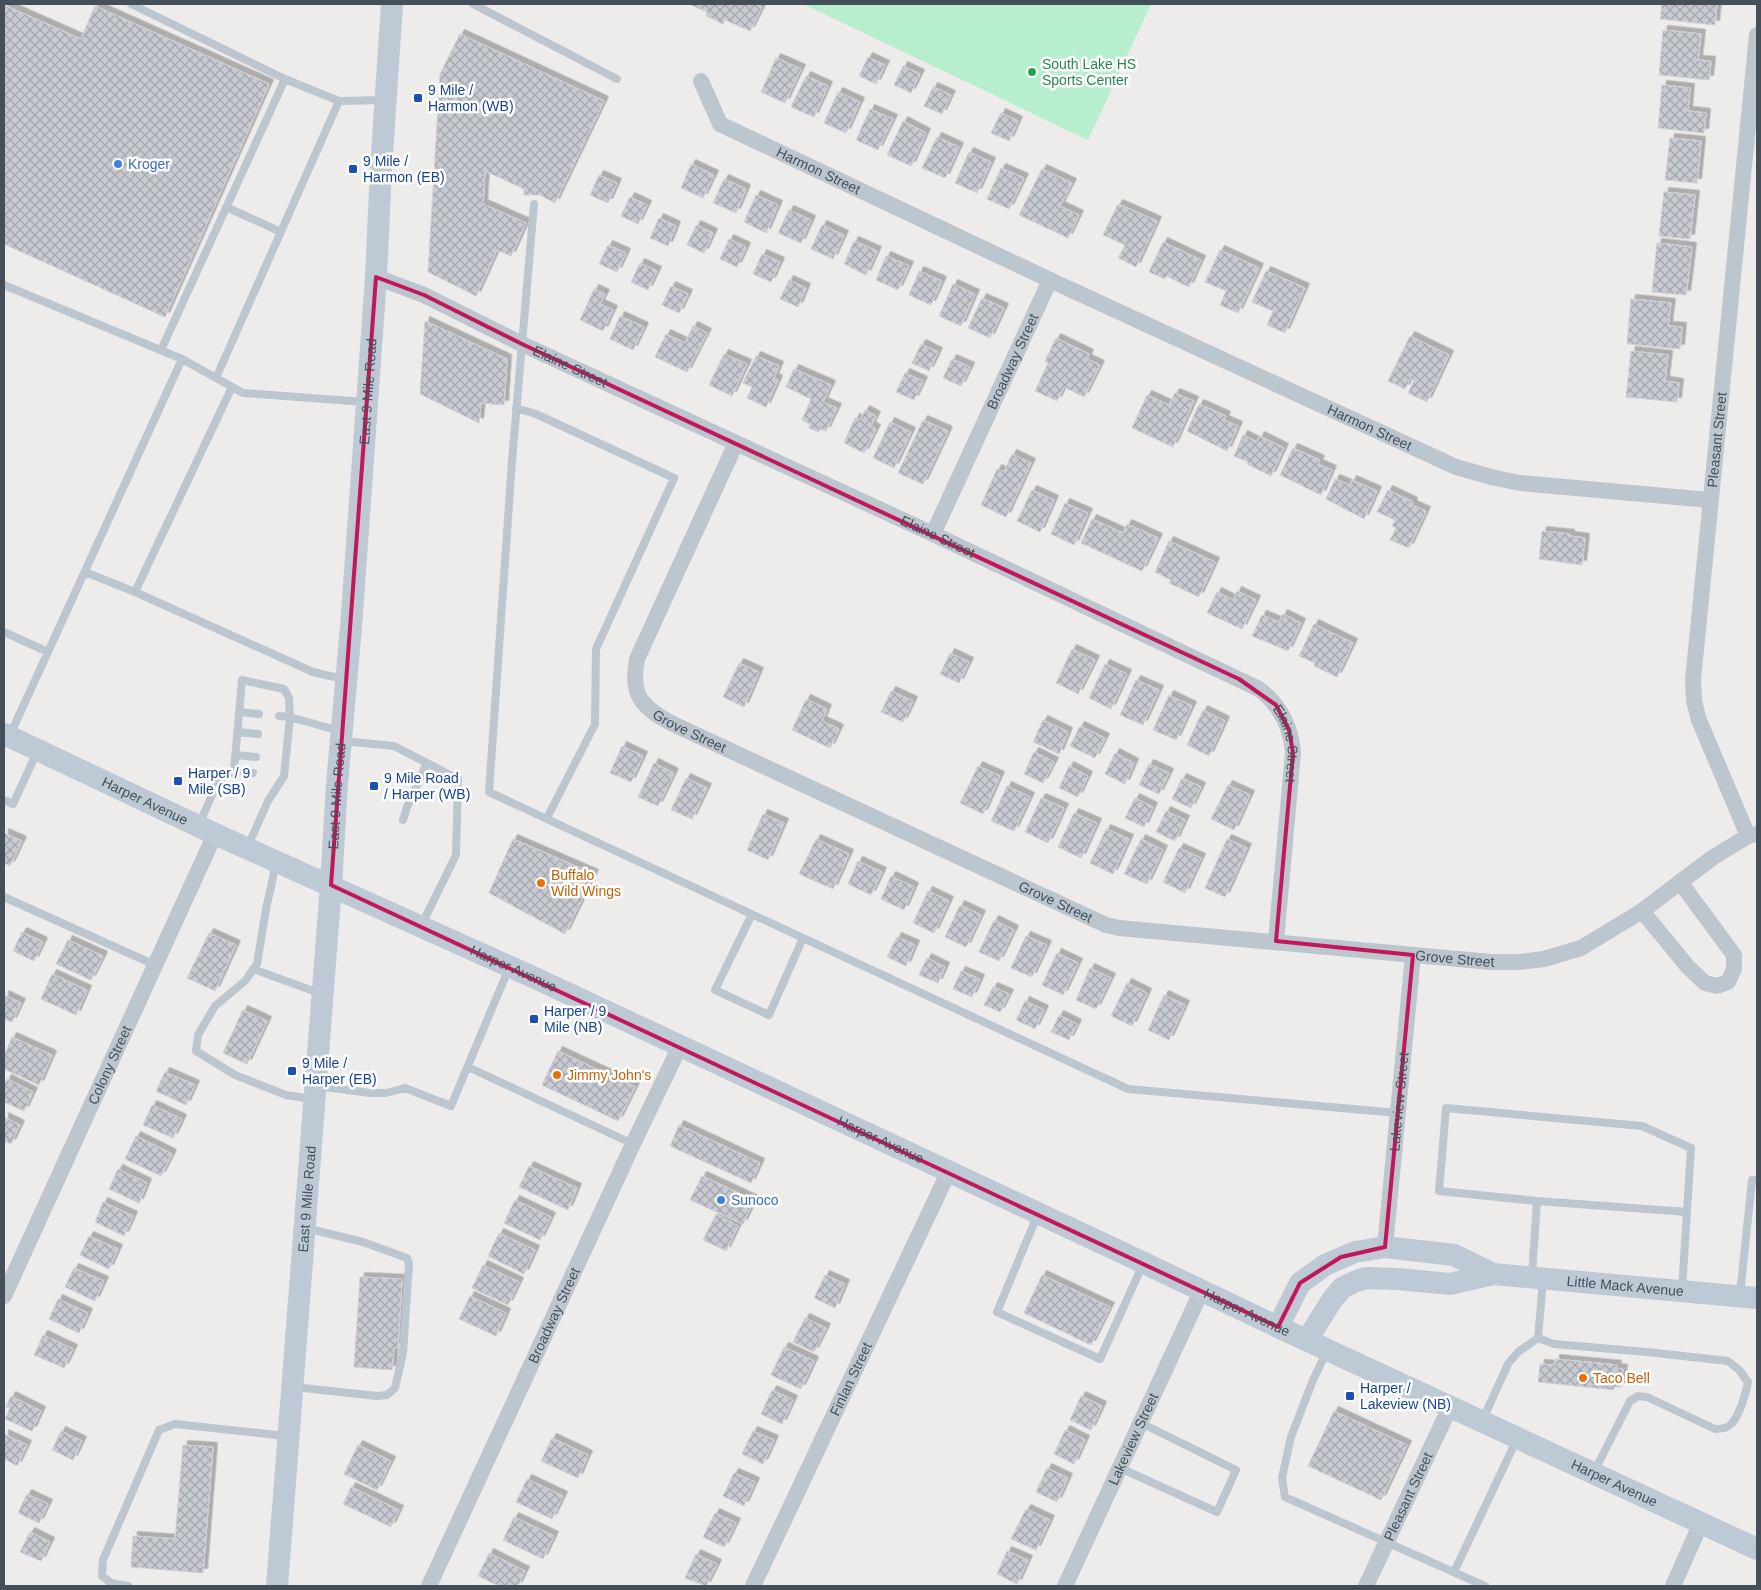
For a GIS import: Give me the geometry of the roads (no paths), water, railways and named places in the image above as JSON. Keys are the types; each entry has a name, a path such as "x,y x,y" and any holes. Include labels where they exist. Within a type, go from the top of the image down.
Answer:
{"main road":[{"name":"East 9 Mile Road","path":"277,1586 341,736 347,680 376,277 392,4"},
{"name":"Harper Avenue","path":"7,735 207,830 510,966 1278,1327 1757,1549"},
{"name":"Little Mack Avenue","path":"1278,1327 1300,1283 1341,1257 1354,1252 1385,1248 1454,1255 1493,1274 1748,1298"},
{"name":"Little Mack Avenue","path":"1307,1340 1332,1300 1342,1288 1354,1282 1366,1278 1450,1284 1493,1274"}],"street":[{"name":"Pleasant Street","path":"1753,835 1699,720 1694,701 1694,659 1757,35"},
{"name":"Harmon Street","path":"701,81 720,124 1050,280 1456,467 1520,483 1710,500"},
{"name":"Elaine Street","path":"376,277 424,295 522,344 933,534 1259,689 1276,705 1289,730 1293,753 1276,941"},
{"name":"Broadway Street","path":"933,534 1050,280"},
{"name":"Grove Street","path":"736,443 637,659 635,688 642,702 658,716 682,728 1106,925 1119,928 1503,962 1544,959 1581,948 1642,911 1712,858 1753,835"},
{"name":"Colony Street","path":"4,1296 155,965 207,830"},
{"path":"1642,911 1688,967 1705,983 1716,986 1728,982 1734,969 1734,955 1680,882"},
{"name":"Lakeview Street","path":"1385,1248 1414,955"},
{"name":"Broadway Street","path":"429,1586 680,1046"},
{"name":"Finlan Street","path":"754,1586 948,1171"},
{"name":"Lakeview Street","path":"1065,1586 1202,1290"},
{"name":"Pleasant Street","path":"1366,1586 1450,1407"},
{"path":"1673,1586 1701,1522"}],"lane":[{"path":"131,4 285,79 339,101 385,100"},
{"path":"473,4 617,79"},
{"path":"161,350 285,79"},
{"path":"216,378 339,101"},
{"path":"534,204 516,408 489,792 1128,1090 1398,1113"},
{"path":"226,207 281,232"},
{"path":"4,286 182,359 243,393 367,402"},
{"path":"7,735 48,652 182,359"},
{"path":"135,592 232,387"},
{"path":"516,408 536,414 674,478 596,649 595,724 547,818"},
{"path":"85,572 135,592 313,672 347,680"},
{"path":"4,632 48,652"},
{"path":"234,770 242,680 284,689 289,698 290,717 284,776 268,801 248,848"},
{"path":"240,712 259,714"},
{"path":"279,716 290,717 341,736 394,746 458,779 456,855 421,926"},
{"path":"238,732 258,734"},
{"path":"278,736 288,737"},
{"path":"4,800 13,804 38,750"},
{"path":"236,755 256,757"},
{"path":"276,759 286,760"},
{"path":"403,820 427,763"},
{"path":"207,830 218,781 234,770 254,774"},
{"path":"275,775 284,776"},
{"path":"276,861 256,964 245,980 215,1006 198,1035 196,1051 235,1075 286,1095 386,1093 404,1088 451,1106 510,966"},
{"path":"4,897 155,965"},
{"path":"752,914 715,990 768,1015 803,938"},
{"path":"253,969 322,994"},
{"path":"468,1066 634,1144"},
{"path":"1682,1292 1687,1212 1691,1148 1642,1126 1446,1108 1439,1191 1537,1201 1687,1212"},
{"path":"1748,1298 1748,1216 1752,1180 1757,1180"},
{"path":"1537,1201 1538,1338"},
{"path":"1038,1213 997,1312 1100,1359 1144,1263"},
{"path":"1748,1216 1757,1217"},
{"path":"292,1386 376,1396 387,1395 395,1388 403,1352 409,1264 407,1258 363,1242 305,1227"},
{"path":"1538,1338 1554,1344 1647,1352 1728,1362 1739,1370 1748,1382 1746,1393 1732,1424 1726,1428 1715,1429 1647,1397 1638,1396 1630,1401 1594,1472"},
{"path":"1482,1421 1508,1364 1518,1352 1538,1338"},
{"path":"1328,1350 1313,1380 1291,1437 1282,1478 1285,1497 1485,1586"},
{"path":"1120,1468 1217,1512 1236,1470 1141,1423"},
{"path":"128,1586 110,1582 102,1576 103,1560 159,1430 175,1424 288,1436"},
{"path":"1454,1572 1518,1438"}],"place":[{"name":"South Lake HS Sports Center","path":"1032,72"},
{"name":"9 Mile / Harmon (WB)","path":"418,98"},
{"name":"Kroger","path":"118,164"},
{"name":"9 Mile / Harmon (EB)","path":"353,169"},
{"name":"Harper / 9 Mile (SB)","path":"178,781"},
{"name":"9 Mile Road / Harper (WB)","path":"374,786"},
{"name":"Buffalo Wild Wings","path":"541,883"},
{"name":"Harper / 9 Mile (NB)","path":"534,1019"},
{"name":"9 Mile / Harper (EB)","path":"292,1071"},
{"name":"Jimmy John's","path":"557,1075"},
{"name":"Sunoco","path":"721,1200"},
{"name":"Taco Bell","path":"1583,1378"},
{"name":"Harper / Lakeview (NB)","path":"1350,1396"}]}
